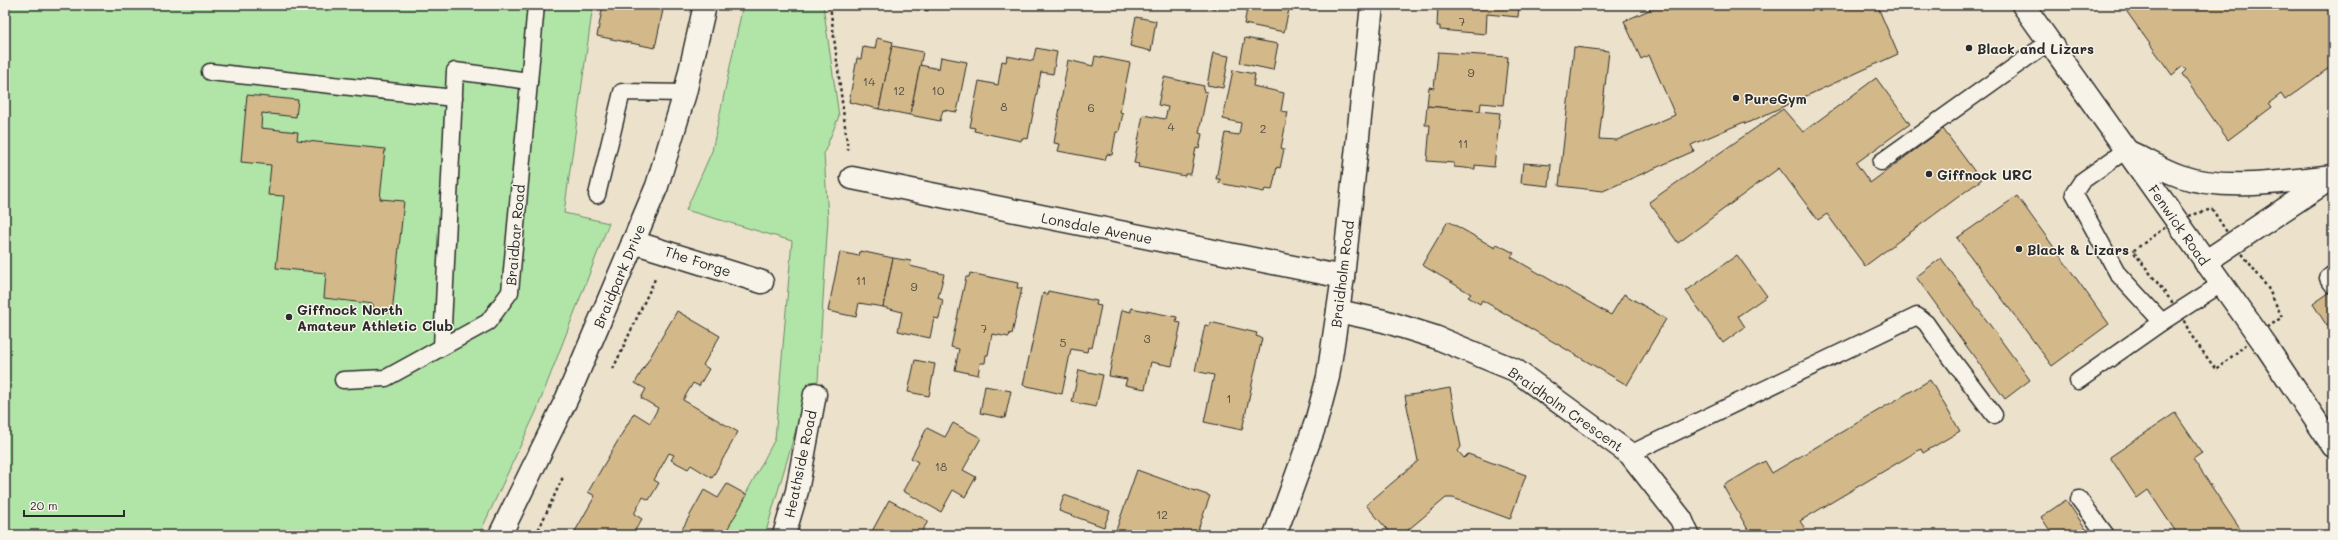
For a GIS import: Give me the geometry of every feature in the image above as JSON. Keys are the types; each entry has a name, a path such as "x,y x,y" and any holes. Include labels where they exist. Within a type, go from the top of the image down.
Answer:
{"street":[{"name":"Braidpark Drive","path":"500,535 567,398 656,186 685,93 705,5"},
{"name":"Braidholm Road","path":"1275,535 1316,422 1328,377 1343,277 1372,5"},
{"name":"Fenwick Road","path":"2023,5 2221,284 2333,446"},
{"path":"2126,150 2181,176 2222,184 2278,182 2333,176"},
{"path":"2205,262 2333,176"},
{"name":"Lonsdale Avenue","path":"852,178 1343,277"},
{"name":"The Forge","path":"633,242 762,282"},
{"name":"Braidholm Crescent","path":"1338,311 1384,321 1435,337 1516,370 1630,454 1681,519 1688,535"},
{"name":"Heathside Road","path":"784,535 797,491 815,394"}],"lane":[{"name":"Braidbar Road","path":"343,380 386,378 488,322 510,292 536,5"},
{"path":"1881,162 2050,42"},
{"path":"442,347 455,71 529,81"},
{"path":"210,72 454,98"},
{"path":"597,195 622,92 685,93"},
{"path":"2126,150 2082,181 2074,193 2118,274 2162,322"},
{"path":"2333,274 2328,278 2333,285"},
{"path":"2078,381 2162,322 2221,284"},
{"path":"1630,454 1917,316 1926,323 1994,415"},
{"path":"2079,499 2106,535"}],"path":[{"path":"830,5 852,178"}],"green space":[{"name":"Giffnock North Amateur Athletic Club","path":"5,5 593,5 564,213 609,223 536,412 479,535 5,535"},
{"path":"743,5 823,5 839,116 824,153 828,219 818,381 810,382 765,535 724,535 775,439 792,241 686,210 712,151"}],"building":[{"path":"603,5 664,5 655,48 597,36"},
{"path":"908,5 929,5 928,11 907,7"},
{"path":"1198,5 1216,5 1215,9"},
{"path":"1248,5 1290,5 1284,32 1244,24"},
{"path":"1438,5 1519,5 1518,17 1487,14 1486,34 1440,30 1440,26 1437,26"},
{"name":"PureGym","path":"1661,5 1877,5 1898,54 1745,124 1744,122 1691,145 1694,151 1603,191 1559,186 1574,47 1609,51 1599,139 1617,140 1675,115 1649,55 1641,59 1624,21"},
{"path":"2122,5 2333,5 2333,65 2285,100 2281,94 2269,103 2272,107 2228,140 2182,74 2186,70 2183,66 2172,75"},
{"path":"1136,17 1156,21 1151,51 1130,46"},
{"path":"877,38 893,42 879,109 849,102 857,58 861,59 863,47 875,49"},
{"path":"1245,38 1278,44 1273,70 1240,63"},
{"path":"892,46 923,52 910,115 879,109"},
{"path":"1036,48 1057,52 1053,74 1041,72 1028,139 1022,138 1021,141 974,131 975,128 970,127 979,81 998,85 1002,61 1006,62 1007,56 1033,61"},
{"path":"1438,52 1508,57 1503,105 1481,103 1480,111 1427,106 1429,87 1434,88"},
{"path":"1213,53 1229,56 1223,88 1207,85"},
{"path":"1095,56 1130,63 1120,112 1123,113 1119,132 1116,132 1112,155 1107,154 1105,160 1058,151 1060,144 1054,143 1068,60 1093,66"},
{"path":"941,57 967,62 957,112 943,110 940,121 910,115 920,65 939,69"},
{"path":"1233,70 1255,74 1253,86 1284,93 1281,111 1288,112 1281,148 1284,149 1280,168 1277,167 1272,190 1265,189 1264,192 1219,183 1220,179 1216,179 1225,133 1239,135 1241,123 1223,119"},
{"path":"1164,77 1204,86 1203,91 1207,92 1199,133 1202,134 1199,149 1196,148 1191,174 1185,174 1185,176 1138,167 1139,164 1134,163 1143,115 1165,119 1168,107 1158,105"},
{"name":"Giffnock URC","path":"1876,78 1910,124 1856,163 1870,183 1943,129 1981,180 1865,266 1827,214 1818,220 1779,168 1678,243 1649,202 1783,109 1803,132"},
{"name":"Giffnock North Amateur Athletic Club","path":"247,95 298,100 296,117 262,113 261,128 298,132 297,140 385,149 380,199 404,201 392,313 373,311 373,304 324,298 326,273 276,268 284,196 268,195 271,165 241,162"},
{"path":"1427,106 1500,113 1494,167 1475,165 1475,169 1454,167 1454,163 1427,161 1430,125 1425,125"},
{"path":"1523,163 1551,165 1549,186 1521,183"},
{"path":"2017,196 2109,324 2052,366 1957,238"},
{"path":"1448,221 1495,248 1497,244 1514,253 1511,257 1611,315 1624,294 1666,319 1627,385 1482,300 1480,304 1468,297 1471,294 1422,265"},
{"path":"860,251 893,258 883,307 859,303 856,317 828,311 840,252 859,256"},
{"path":"1737,255 1767,296 1738,316 1745,327 1723,343 1686,291"},
{"path":"893,258 911,261 910,266 944,274 938,298 943,300 939,319 934,318 930,338 898,331 902,312 883,307"},
{"path":"1941,258 2030,380 2005,399 1916,277"},
{"path":"970,273 1018,283 1017,288 1022,288 1012,334 1010,333 1009,337 992,334 988,355 986,355 985,363 980,363 978,375 955,370 959,349 951,347 966,277 969,277"},
{"path":"2333,290 2333,322 2327,326 2313,304"},
{"path":"1048,291 1097,301 1096,305 1101,306 1092,348 1088,347 1087,352 1071,349 1062,394 1023,385 1043,293 1047,295"},
{"path":"1131,308 1177,317 1176,322 1181,323 1172,366 1151,362 1145,389 1125,385 1127,379 1109,376 1122,310 1131,312"},
{"path":"677,311 720,336 703,365 709,369 699,386 693,383 683,400 738,432 712,478 691,465 688,469 671,460 674,455 669,453 654,480 659,483 649,500 643,497 634,514 642,519 632,535 573,535 595,496 588,492 634,413 650,423 658,408 641,398 646,389 635,383"},
{"path":"1210,322 1257,333 1256,336 1262,338 1242,430 1204,422 1214,375 1195,371 1205,325 1210,326"},
{"path":"915,360 935,364 929,396 908,392"},
{"path":"1079,370 1103,375 1096,407 1072,402"},
{"path":"1930,380 1960,431 1923,453 1921,449 1800,521 1806,530 1798,535 1751,535 1723,486 1765,461 1772,473"},
{"path":"985,386 1011,391 1005,418 980,413"},
{"path":"1450,388 1461,447 1458,451 1464,458 1468,454 1526,475 1510,519 1453,498 1446,498 1402,535 1392,535 1366,505 1418,461 1405,396"},
{"path":"2175,413 2202,453 2193,459 2244,535 2178,535 2148,490 2137,498 2110,457"},
{"path":"953,423 981,438 963,470 976,477 965,497 953,490 941,512 903,491 918,462 911,458 927,428 945,437"},
{"path":"1137,470 1210,496 1196,535 1122,535 1115,533"},
{"path":"727,484 747,495 724,535 683,535 680,533 704,490 718,498"},
{"path":"1064,495 1110,511 1104,527 1059,511"},
{"path":"889,500 928,521 920,535 870,535"},
{"path":"2066,500 2090,535 2053,535 2041,517"}],"place":[{"name":"Black and Lizars","path":"1969,48"},
{"name":"PureGym","path":"1736,98"},
{"name":"Giffnock URC","path":"1929,174"},
{"name":"Black & Lizars","path":"2019,249"},
{"name":"Giffnock North Amateur Athletic Club","path":"289,317"}]}
